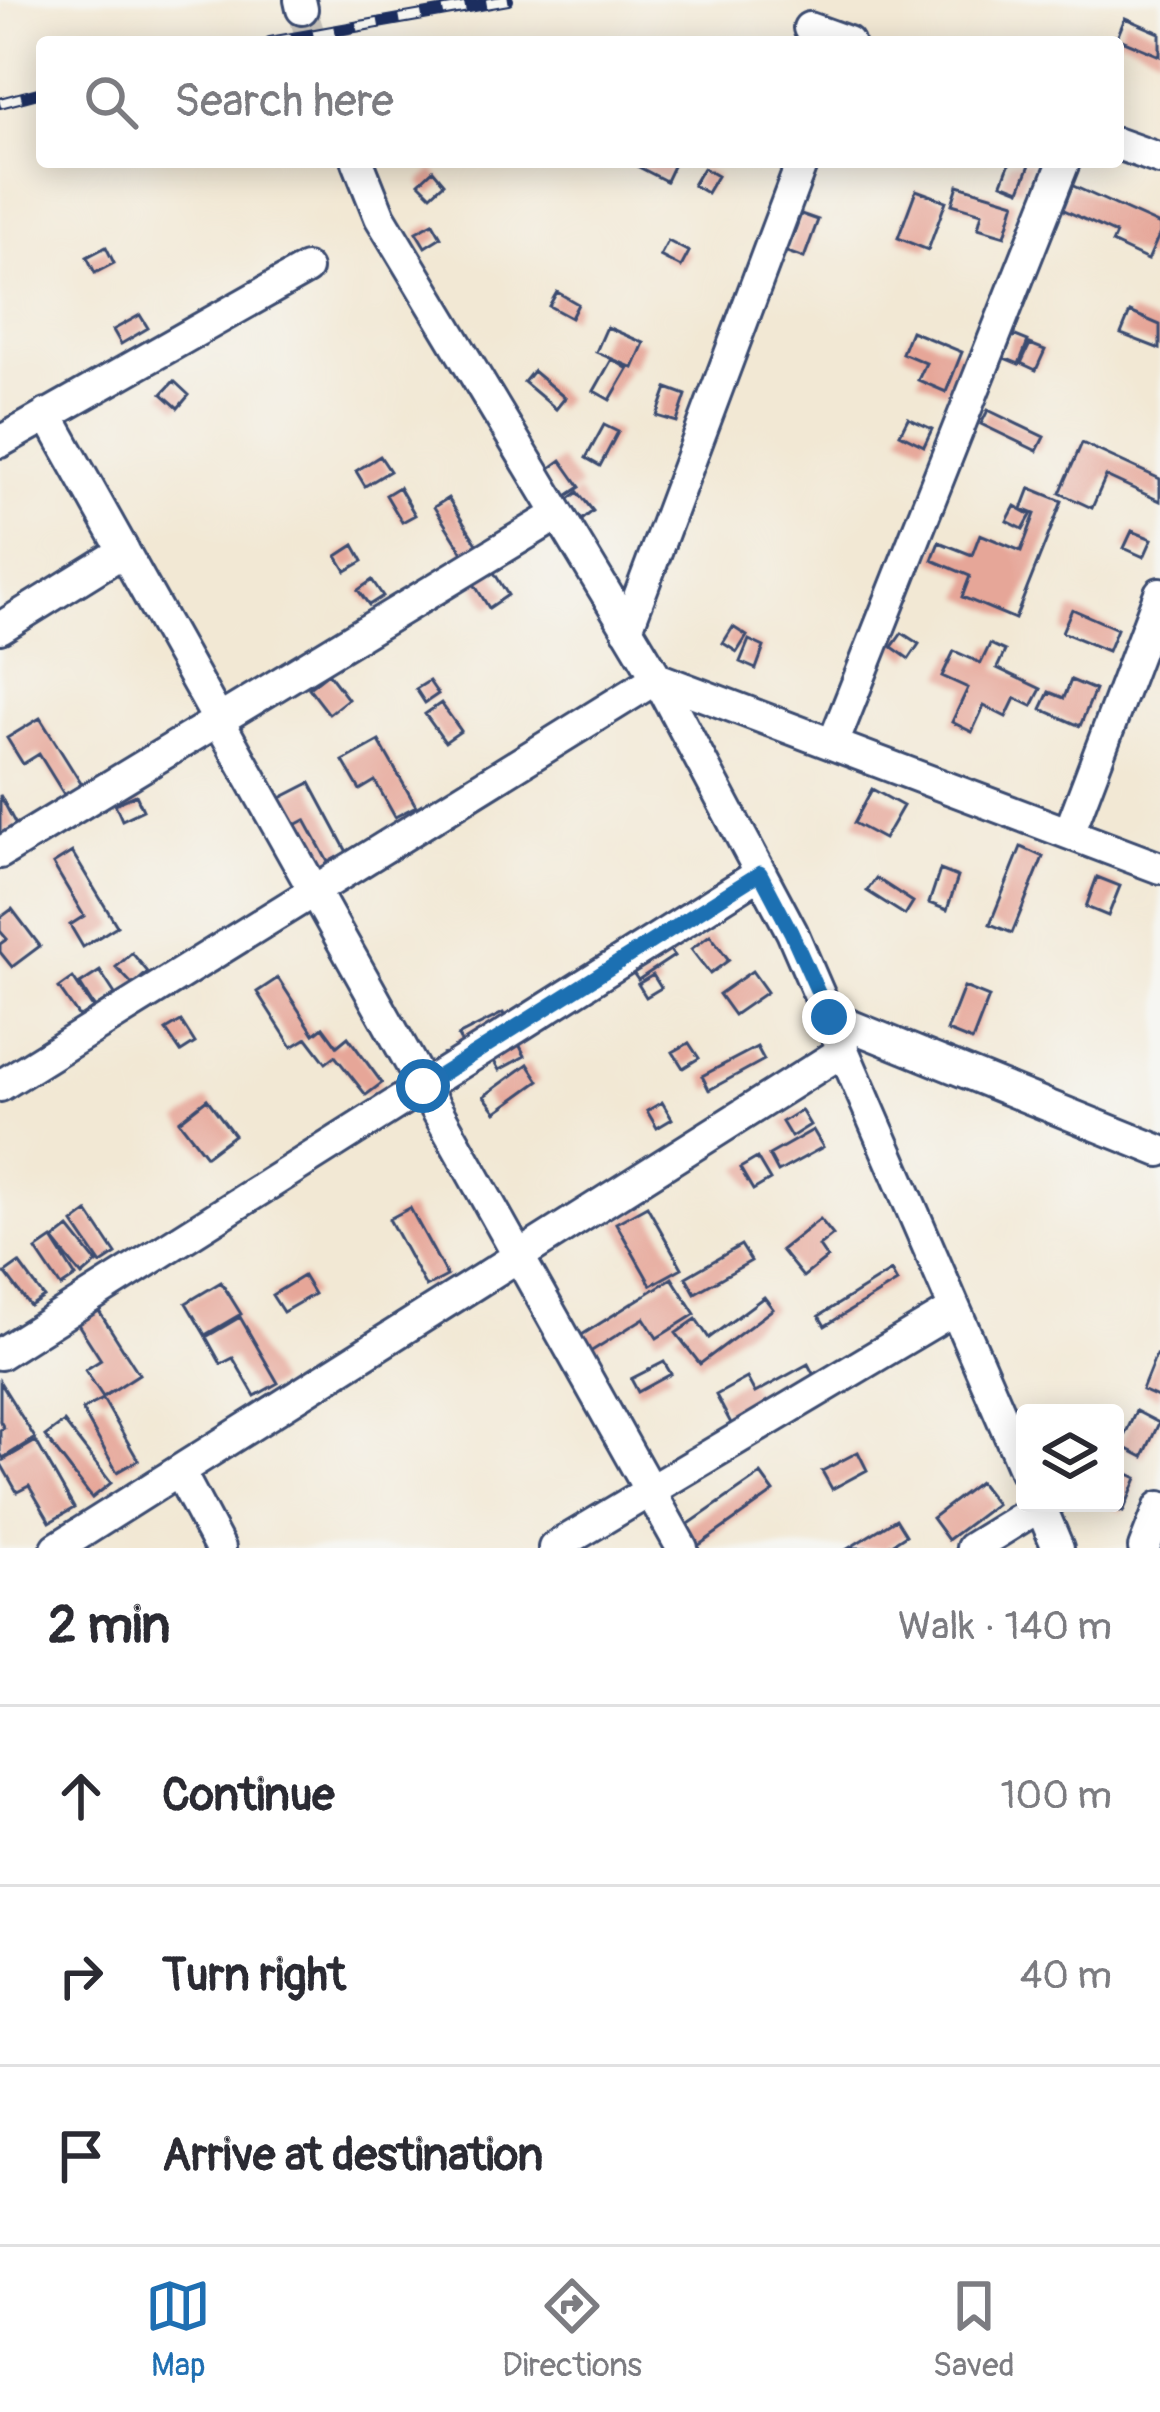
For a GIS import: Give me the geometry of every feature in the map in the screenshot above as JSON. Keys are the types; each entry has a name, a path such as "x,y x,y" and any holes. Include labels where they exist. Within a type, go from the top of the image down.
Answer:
{"street":[{"path":"809,28 831,36"},
{"path":"1124,146 1160,159"},
{"path":"360,168 380,218 657,678 791,932 1016,1451"},
{"path":"627,629 800,168"},
{"path":"832,745 1062,168"},
{"path":"0,442 306,269"},
{"path":"47,413 682,1548"},
{"path":"0,854 557,515"},
{"path":"0,628 124,550"},
{"path":"1069,833 1160,593"},
{"path":"657,678 1160,868"},
{"path":"0,1086 657,678"},
{"path":"0,1354 760,873"},
{"path":"829,1017 1160,1151"},
{"path":"57,1548 843,1051"},
{"path":"554,1548 955,1310"},
{"path":"178,1471 220,1548"},
{"path":"1144,1548 1160,1507"},
{"path":"972,1548 1028,1512"},
{"path":"1042,1512 1058,1548"}],"building":[{"path":"1125,18 1160,33 1160,56 1124,41 1124,36 1118,36"},
{"path":"641,168 672,168 666,181"},
{"path":"703,168 717,176 707,193 693,185"},
{"path":"1008,168 1029,168 1020,190 1002,183"},
{"path":"433,170 444,183 431,195 419,183"},
{"path":"958,185 1015,202 1005,236 978,228 982,213 952,204"},
{"path":"1071,185 1160,225 1148,260 1112,243 1116,234 1060,208"},
{"path":"916,190 946,201 928,250 898,238"},
{"path":"801,214 818,220 804,258 787,252"},
{"path":"433,223 441,237 425,247 416,232"},
{"path":"668,241 689,252 681,267 660,256"},
{"path":"106,247 114,263 95,273 87,257"},
{"path":"557,292 578,304 571,318 549,306"},
{"path":"1130,312 1160,325 1160,349 1121,334"},
{"path":"140,315 148,328 121,344 113,330"},
{"path":"607,327 644,343 633,368 596,352"},
{"path":"911,331 962,352 946,392 918,380 926,363 902,353"},
{"path":"1013,335 1028,341 1019,364 1004,358"},
{"path":"1030,344 1045,350 1036,370 1021,363"},
{"path":"612,359 628,369 610,400 594,391"},
{"path":"533,371 565,398 556,409 524,382"},
{"path":"174,381 189,395 178,408 162,394"},
{"path":"667,388 686,395 677,422 657,416"},
{"path":"988,410 1044,437 1037,451 981,424"},
{"path":"908,418 932,429 924,446 900,434"},
{"path":"604,425 618,432 600,466 586,458"},
{"path":"1082,443 1160,479 1160,501 1106,476 1092,508 1060,493"},
{"path":"380,456 390,471 365,486 356,471"},
{"path":"561,460 580,487 565,497 546,471"},
{"path":"399,487 415,515 402,522 386,495"},
{"path":"1030,488 1062,501 1015,619 962,597 970,576 932,560 939,542 972,555 980,534 1021,551 1035,514 1022,509"},
{"path":"578,492 593,511 582,520 566,501"},
{"path":"448,498 487,560 473,569 434,507"},
{"path":"1015,506 1031,515 1023,529 1007,521"},
{"path":"1132,531 1152,539 1144,557 1124,548"},
{"path":"354,545 363,561 346,571 337,556"},
{"path":"488,563 508,595 489,608 469,576"},
{"path":"372,580 383,596 369,605 358,590"},
{"path":"1072,609 1117,629 1108,651 1062,632"},
{"path":"733,627 747,636 737,652 723,643"},
{"path":"902,633 919,644 909,659 892,647"},
{"path":"749,640 764,647 756,669 740,662"},
{"path":"990,644 1005,651 997,668 1041,689 1032,706 1015,698 1006,717 984,706 972,732 952,722 968,688 942,676 954,651 981,663"},
{"path":"328,673 348,699 329,714 309,688"},
{"path":"1071,680 1095,690 1080,726 1041,709 1049,692 1064,698"},
{"path":"429,681 438,694 425,703 416,689"},
{"path":"441,703 461,731 445,742 425,714"},
{"path":"40,718 82,785 65,796 39,754 23,764 7,738"},
{"path":"379,741 416,806 395,817 375,781 360,790 343,761"},
{"path":"310,783 347,852 328,862 305,820 288,829 273,802"},
{"path":"872,789 903,806 884,839 854,823"},
{"path":"0,795 16,825 0,834"},
{"path":"136,795 143,810 122,820 115,804"},
{"path":"1021,847 1043,857 1012,933 990,924"},
{"path":"72,852 117,926 83,947 70,925 84,916 53,864"},
{"path":"940,870 958,877 947,910 929,903"},
{"path":"1097,877 1120,886 1108,916 1086,907"},
{"path":"876,878 913,902 905,915 867,891"},
{"path":"12,909 40,946 12,967 0,952 0,944 7,939 0,931 0,918"},
{"path":"710,935 729,960 710,974 691,949"},
{"path":"663,940 674,956 638,980 627,964"},
{"path":"132,953 148,972 133,985 116,967"},
{"path":"100,971 115,994 95,1008 80,984"},
{"path":"752,971 767,992 734,1015 719,994"},
{"path":"653,975 661,988 646,997 638,984"},
{"path":"73,978 93,1008 80,1018 59,988"},
{"path":"278,978 314,1034 323,1027 337,1046 348,1037 382,1083 366,1095 335,1056 326,1063 307,1038 292,1047 257,992"},
{"path":"964,987 989,997 972,1041 947,1031"},
{"path":"503,1013 525,1056 499,1070 490,1054 472,1063 458,1036"},
{"path":"181,1021 195,1043 181,1052 166,1030"},
{"path":"689,1043 699,1058 683,1068 673,1052"},
{"path":"757,1047 764,1060 709,1090 702,1076"},
{"path":"528,1064 539,1081 496,1112 484,1096"},
{"path":"207,1099 234,1135 206,1156 179,1121"},
{"path":"662,1102 672,1119 657,1128 647,1111"},
{"path":"801,1110 810,1125 791,1137 782,1122"},
{"path":"813,1130 823,1147 778,1172 769,1155"},
{"path":"757,1158 770,1180 753,1190 740,1168"},
{"path":"647,1206 682,1268 651,1285 616,1223"},
{"path":"410,1208 447,1276 426,1287 389,1219"},
{"path":"88,1212 116,1254 101,1264 73,1223"},
{"path":"820,1219 833,1235 819,1246 827,1258 803,1277 781,1250"},
{"path":"69,1228 97,1263 82,1276 53,1240"},
{"path":"52,1239 76,1277 61,1287 36,1250"},
{"path":"741,1245 751,1261 695,1293 686,1277"},
{"path":"19,1263 44,1297 30,1306 5,1273"},
{"path":"891,1271 897,1282 825,1326 819,1316"},
{"path":"303,1276 314,1294 283,1312 272,1295"},
{"path":"672,1278 695,1314 657,1338 644,1318 579,1359 569,1343"},
{"path":"221,1282 241,1314 205,1335 186,1303"},
{"path":"764,1297 773,1309 700,1364 676,1333 696,1319 709,1338"},
{"path":"97,1308 139,1374 103,1397 85,1370 101,1360 76,1321"},
{"path":"240,1317 278,1383 255,1396 233,1358 221,1364 206,1337"},
{"path":"1156,1355 1160,1357 1160,1398 1142,1390"},
{"path":"664,1362 671,1374 638,1392 631,1379"},
{"path":"808,1364 818,1383 734,1429 716,1395 747,1378 755,1393"},
{"path":"0,1382 35,1438 3,1458 0,1453 0,1430 4,1428"},
{"path":"103,1399 138,1460 117,1472 82,1410"},
{"path":"1136,1411 1159,1423 1143,1457 1124,1447"},
{"path":"64,1422 111,1483 92,1498 45,1436"},
{"path":"36,1441 74,1508 50,1522 29,1486 17,1492 0,1462"},
{"path":"858,1452 867,1470 832,1489 822,1471"},
{"path":"1124,1472 1137,1478 1124,1510"},
{"path":"761,1474 774,1492 695,1548 680,1530"},
{"path":"979,1482 996,1504 948,1540 932,1518"},
{"path":"896,1519 906,1535 886,1548 849,1548"}],"tunnel":[{"path":"302,9 310,36"}],"railway":[{"path":"304,36 508,0"},
{"path":"0,103 36,94"}],"route":[{"path":"423,1086 760,873 829,1017"}]}
